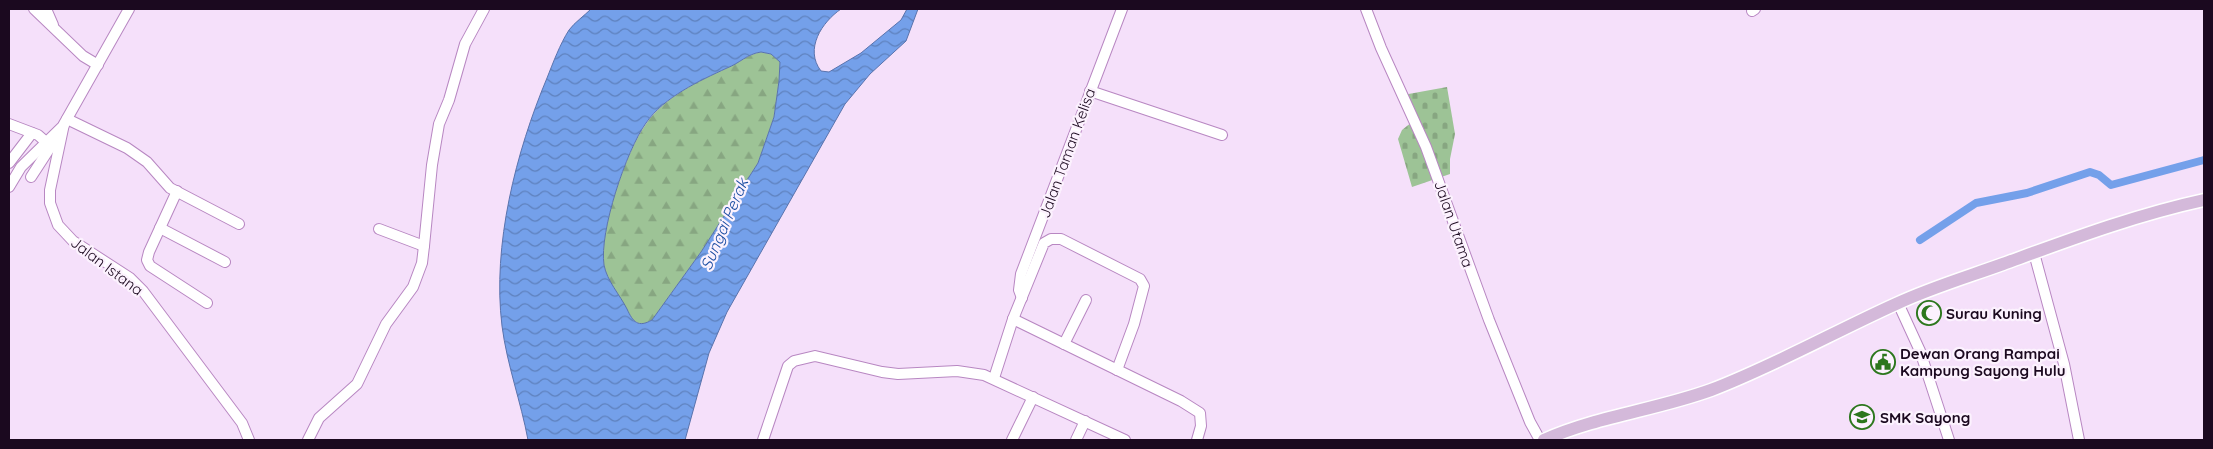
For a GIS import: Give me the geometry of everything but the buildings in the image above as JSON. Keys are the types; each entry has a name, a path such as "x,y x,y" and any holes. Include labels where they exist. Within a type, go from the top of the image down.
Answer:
{"main road":[{"path":"1544,440 1569,429 1711,390 1898,303 2142,214 2204,200"}],"street":[{"path":"34,9 83,56 98,65"},
{"path":"46,9 53,26"},
{"name":"Jalan Istana","path":"9,187 21,167 66,122 128,9"},
{"path":"308,440 319,418 357,384 386,324 413,287 422,263 432,165 439,124 449,100 465,44 484,9"},
{"name":"Jalan Taman Kelisa","path":"1022,298 1019,290 1021,274 1122,9"},
{"name":"Jalan Utama","path":"1366,9 1381,48 1426,147 1489,320 1530,422 1540,440"},
{"path":"1090,91 1222,135"},
{"path":"31,176 66,122 127,148 147,162 170,188 239,224"},
{"name":"Jalan Istana","path":"66,122 50,190 50,203 58,225 73,241 130,278 143,290 242,423 249,440"},
{"path":"9,124 32,133 46,142"},
{"path":"9,163 32,133"},
{"path":"177,191 147,260 150,266 207,303"},
{"path":"160,228 225,262"},
{"path":"379,230 424,246"},
{"path":"994,378 1013,320 1044,243 1051,239 1062,239 1140,279 1144,286 1143,295 1117,370"},
{"path":"2034,253 2064,364 2079,440"},
{"path":"1064,344 1086,300"},
{"path":"1898,303 1920,351 1949,440"},
{"path":"1013,320 1181,401 1200,413 1201,426 1197,440"},
{"path":"763,440 788,366 802,358 816,356 898,374 957,371 994,378 1125,440"},
{"path":"1012,440 1033,397"},
{"path":"1076,440 1085,421"}],"green space":[{"path":"761,52 771,54 780,62 774,117 758,163 701,252 652,320 643,323 637,322 629,314 604,265 606,233 610,213 630,153 646,124 672,98 705,78"},
{"path":"1447,87 1455,134 1450,159 1450,174 1412,187 1398,139 1402,130 1412,122 1403,95"}],"water":[{"name":"Sungai Perak","path":"591,9 841,9 827,21 815,45 816,63 821,71 829,72 861,53 901,20 907,9 918,9 906,41 870,74 845,104 727,312 709,353 685,440 528,440 507,355 502,326 500,263 509,199 525,137 560,47 569,30","holes":["761,52 771,54 780,62 779,81 774,117 758,163 701,252 652,320 643,323 636,322 631,317 608,277 604,265 604,251 610,213 616,192 630,152 638,136 646,123 662,105 683,91 752,55"]}],"waterway":[{"path":"1920,240 1976,203 2027,193 2090,172 2099,175 2111,185 2204,160"}],"place":[{"name":"Surau Kuning","path":"1929,313"},
{"name":"Dewan Orang Rampai Kampung Sayong Hulu","path":"1883,362"},
{"name":"SMK Sayong","path":"1862,417"}]}
